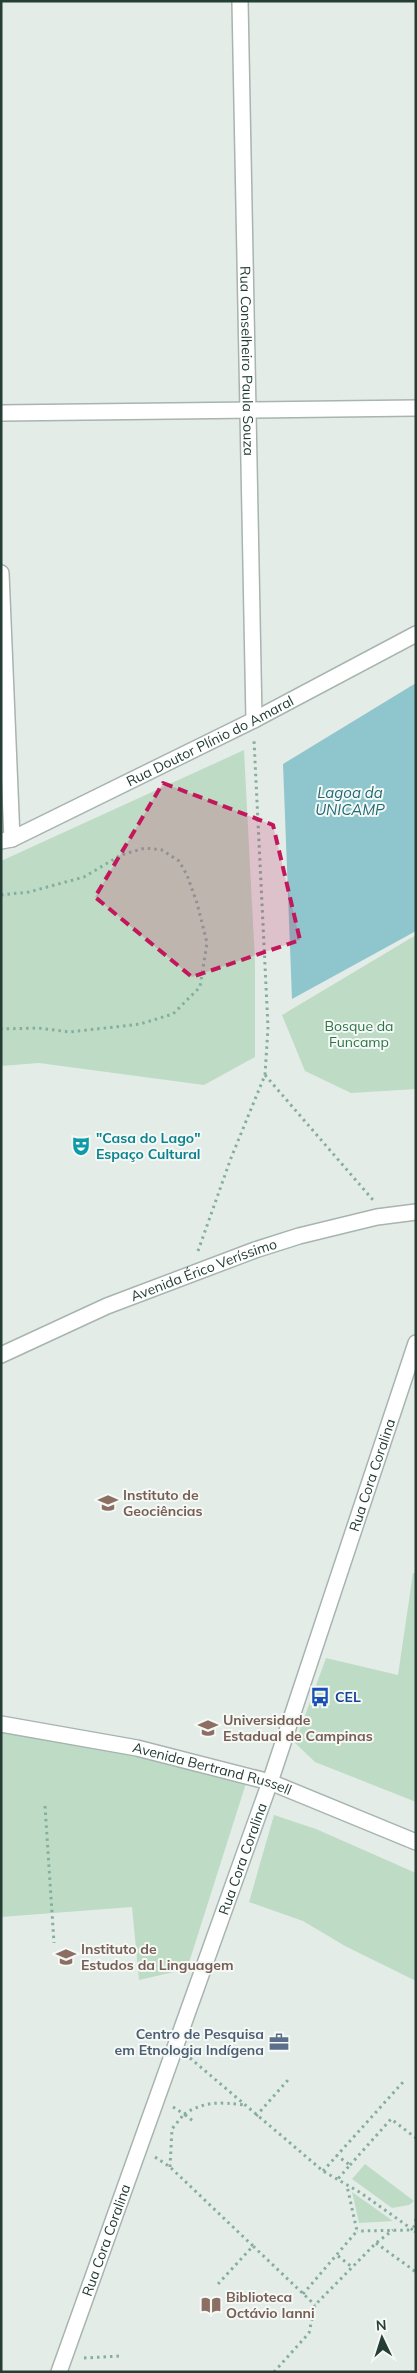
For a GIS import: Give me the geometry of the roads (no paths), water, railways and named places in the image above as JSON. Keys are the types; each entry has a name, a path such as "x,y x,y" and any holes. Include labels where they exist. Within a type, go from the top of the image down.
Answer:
{"street":[{"name":"Rua Conselheiro Paula Souza","path":"240,1 250,410 254,720"},
{"path":"1,413 416,408"},
{"path":"1,573 6,840"},
{"name":"Rua Doutor Plínio do Amaral","path":"6,840 254,720 416,634"},
{"name":"Avenida Érico Veríssimo","path":"1,1355 107,1306 299,1236 376,1217 416,1212"},
{"name":"Rua Cora Coralina","path":"61,2366 270,1782 416,1343"},
{"name":"Avenida Bertrand Russell","path":"1,1724 137,1748 270,1782 416,1842"}],"water":[{"name":"Lagoa da UNICAMP","path":"416,683 416,931 292,999 283,764"}],"place":[{"name":"\"Casa do Lago\" Espaço Cultural","path":"81,1146"},
{"name":"Instituto de Geociências","path":"108,1503"},
{"name":"CEL","path":"320,1697"},
{"name":"Universidade Estadual de Campinas","path":"208,1728"},
{"name":"Instituto de Estudos da Linguagem","path":"66,1957"},
{"name":"Centro de Pesquisa em Etnologia Indígena","path":"279,2042"},
{"name":"Biblioteca Octávio Ianni","path":"211,2305"}],"park label":[{"name":"Bosque da Funcamp","path":"359,1034"}]}
